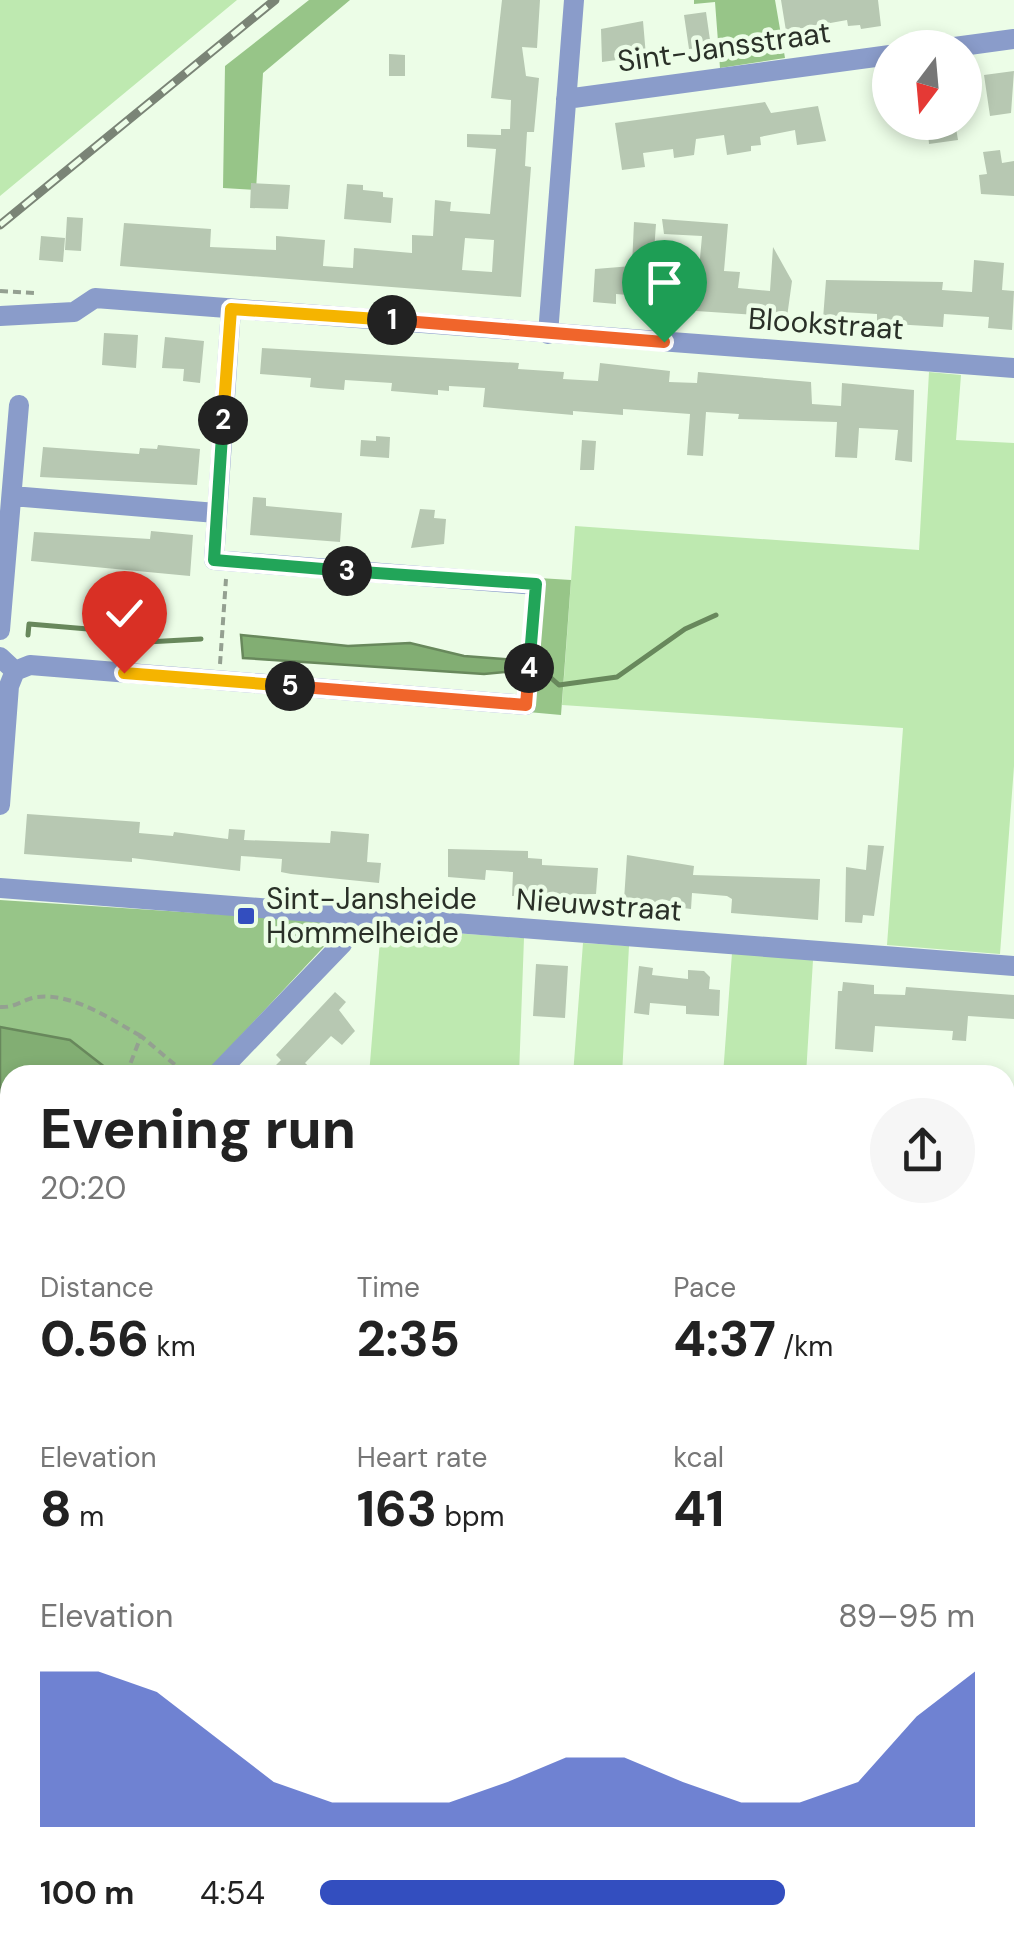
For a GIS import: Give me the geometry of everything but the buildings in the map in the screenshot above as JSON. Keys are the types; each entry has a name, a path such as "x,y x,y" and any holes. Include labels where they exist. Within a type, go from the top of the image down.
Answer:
{"street":[{"name":"Sint-Jansstraat","path":"548,334 574,0"},
{"path":"982,43 1014,38"},
{"name":"Sint-Jansstraat","path":"566,98 872,57"},
{"name":"Blookstraat","path":"0,316 74,312 95,298 1014,368"},
{"path":"231,309 214,560 536,584"},
{"path":"0,630 20,404"},
{"path":"12,496 216,513"},
{"path":"0,805 10,686 7,664 526,705"},
{"name":"Nieuwstraat","path":"0,888 1014,966"},
{"path":"226,1065 342,944 357,916"}],"path":[{"path":"526,705 536,584"},
{"path":"0,1007 19,1007 34,997 86,1006 141,1036 175,1065"},
{"path":"130,1065 141,1036"}],"shaded area":[{"path":"0,0 237,0 0,196"},
{"path":"309,0 350,0 263,73 256,190 223,188 225,66"},
{"path":"694,0 775,0 785,58 720,68 715,2 694,4"},
{"path":"929,372 961,375 956,440 1014,443 1014,766 1000,954 887,945 903,728 562,705 575,526 919,550"},
{"path":"539,578 571,580 561,715 528,712"},
{"path":"241,635 348,646 410,643 464,656 517,660 516,671 484,674 243,658"},
{"path":"0,900 304,920 325,923 332,938 213,1065 102,1065 70,1040 0,1027"},
{"path":"381,928 524,938 519,1065 370,1065"},
{"path":"583,943 629,946 623,1065 574,1065"},
{"path":"732,953 813,960 807,1065 724,1065"},
{"path":"0,1027 70,1040 102,1065 0,1065"}],"waterway":[{"path":"542,670 559,685 617,677 685,629 716,615"},
{"path":"28,635 29,624 88,629 129,643 201,639"}],"railway":[{"path":"0,225 275,0"}],"place":[{"name":"Sint-Jansheide Hommelheide","path":"246,916"}],"route":[{"path":"124,673 526,705 536,584 214,560 231,309 664,342"}]}
